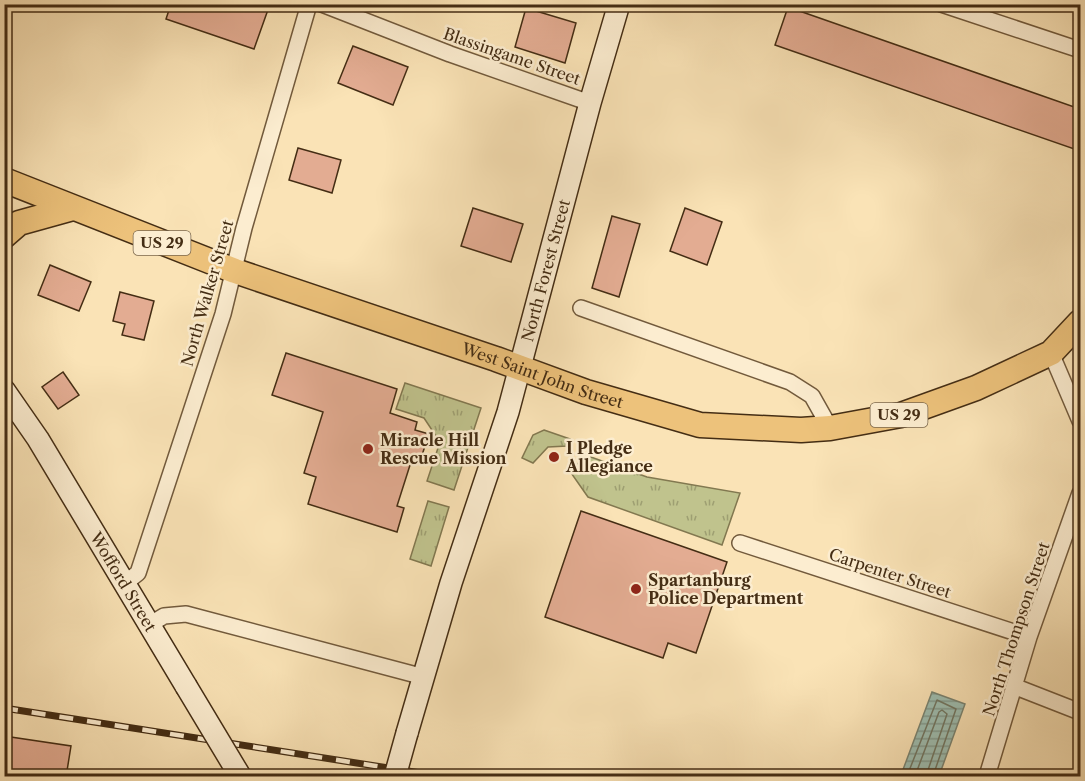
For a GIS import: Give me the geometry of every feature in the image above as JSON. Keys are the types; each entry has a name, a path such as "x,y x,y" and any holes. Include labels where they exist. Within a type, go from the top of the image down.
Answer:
{"main road":[{"name":"West Saint John Street","path":"4,180 235,271 519,367 585,392 700,425 801,430 830,428 901,415 976,388 1051,353 1080,322"},
{"path":"4,236 19,223 73,208"}],"street":[{"name":"North Walker Street","path":"124,584 138,573 235,271 244,228 309,4"},
{"name":"Blassingame Street","path":"322,4 450,54 590,103"},
{"name":"North Forest Street","path":"395,777 451,583 508,412 590,103 619,4"},
{"path":"941,4 1080,50"},
{"path":"581,308 790,382 812,396 830,428"},
{"path":"1051,353 1080,421"},
{"name":"Wofford Street","path":"4,390 38,439 240,777"},
{"name":"North Thompson Street","path":"987,777 1016,687 1029,637 1080,493"},
{"name":"Carpenter Street","path":"740,543 1029,637"},
{"path":"149,625 164,616 186,614 424,677"},
{"path":"1016,687 1080,712"}],"green space":[{"path":"405,383 481,408 454,490 427,481 440,442 424,418 396,409"},
{"path":"544,430 570,439 567,446 548,447 533,463 522,458 533,435"},
{"path":"588,456 647,477 740,493 722,545 588,497 569,470"},
{"path":"428,501 449,507 431,566 410,559"}],"water":[{"path":"932,692 965,704 939,776 901,775"}],"building":[{"path":"171,4 270,4 254,49 166,19"},
{"path":"788,7 1080,109 1080,151 775,45"},
{"path":"526,8 576,23 565,63 515,47"},
{"path":"353,46 408,67 393,105 338,83"},
{"path":"298,148 341,160 332,193 289,180"},
{"path":"473,208 523,224 511,262 461,246"},
{"path":"685,208 722,222 707,265 670,251"},
{"path":"612,216 640,224 619,297 592,288"},
{"path":"50,265 91,282 79,311 38,295"},
{"path":"120,292 154,301 144,340 122,335 125,324 113,321"},
{"name":"Miracle Hill Rescue Mission","path":"286,353 397,389 390,413 417,422 415,430 429,434 419,464 411,462 397,506 404,508 397,532 308,504 316,477 304,473 323,412 272,395"},
{"path":"63,372 79,395 58,409 42,387"},
{"name":"Spartanburg Police Department","path":"581,511 727,562 696,653 668,643 663,658 545,617"},
{"path":"4,736 71,746 66,777 4,777"}],"railway":[{"path":"4,708 440,776"}],"place":[{"name":"Miracle Hill Rescue Mission","path":"368,449"},
{"name":"I Pledge Allegiance","path":"554,457"},
{"name":"Spartanburg Police Department","path":"636,589"}]}
